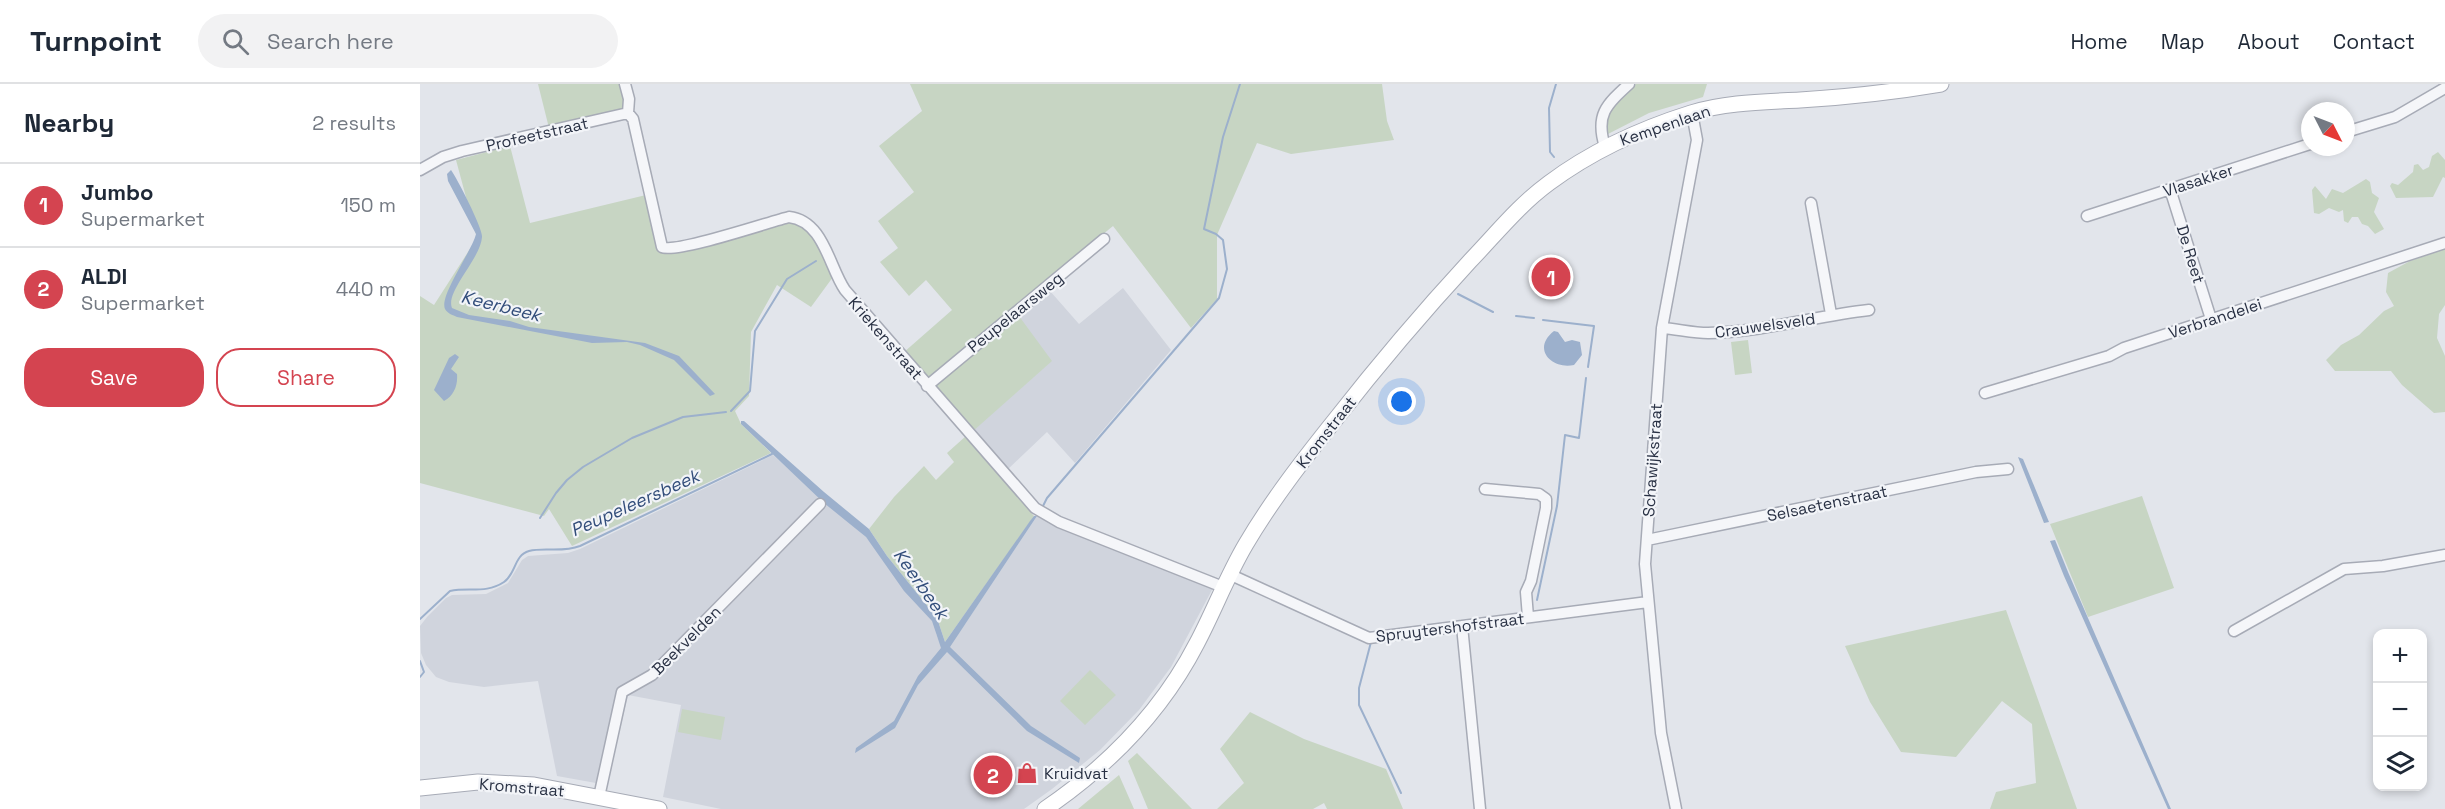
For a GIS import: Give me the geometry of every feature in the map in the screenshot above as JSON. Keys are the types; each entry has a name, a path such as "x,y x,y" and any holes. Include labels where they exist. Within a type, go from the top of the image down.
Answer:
{"main road":[{"name":"Kempenlaan","path":"1605,147 1692,113 1728,104 1855,96 1941,84"},
{"name":"Kromstraat","path":"1045,809 1101,765 1152,713 1167,694 1198,642 1226,581 1257,525 1295,470 1385,357 1443,290 1528,200 1572,167 1605,147"},
{"name":"Kromstraat","path":"420,788 450,783 503,782 534,785 659,809"}],"street":[{"path":"625,84 629,99 628,113"},
{"path":"1605,147 1600,132 1600,120 1604,110 1629,84"},
{"path":"2355,129 2395,117 2445,88"},
{"name":"Profeetstraat","path":"420,170 442,157 462,151 628,113"},
{"name":"Kriekenstraat","path":"628,113 633,119 662,246 669,249 789,217 802,220 826,250 845,290 1019,491 1046,516 1226,581"},
{"name":"Schawijkstraat","path":"1676,809 1661,733 1645,564 1662,328 1697,144 1692,113"},
{"name":"Vlasakker","path":"2087,216 2301,147"},
{"name":"De Reet","path":"2170,189 2211,319"},
{"name":"Crauwelsveld","path":"1811,203 1831,314"},
{"name":"Peupelaarsweg","path":"927,386 1104,239"},
{"name":"Verbrandelei","path":"1984,393 2109,356 2124,348 2445,243"},
{"name":"Crauwelsveld","path":"1662,328 1706,333 1752,330 1821,318 1831,314 1869,310"},
{"name":"Selsaetenstraat","path":"1647,540 1977,472 2008,469"},
{"path":"1485,489 1539,494 1546,499 1531,581 1526,592 1525,603 1528,617"},
{"name":"Beekvelden","path":"599,797 622,692 652,675 820,504"},
{"path":"2234,631 2344,569 2383,566 2445,555"},
{"name":"Spruytershofstraat","path":"1226,581 1369,638 1648,602"},
{"path":"1462,626 1480,809"}],"shaded area":[{"path":"1043,283 1079,324 1123,288 1171,350 1075,463 1047,432 1005,472 969,434 1015,312 1012,308"},
{"path":"773,455 866,537 935,622 941,646 965,624 1037,516 1213,588 1171,667 1139,710 1100,750 1024,809 721,809 663,797 681,705 628,695 607,785 557,776 538,681 484,687 449,682 436,677 426,665 421,653 420,626 446,598 452,595 486,594 508,583 522,560 528,556 568,553 580,549"}],"green space":[{"path":"538,84 621,84 626,100 623,111 549,128"},
{"path":"910,84 1382,84 1387,121 1394,140 1291,154 1257,143 1217,235 1217,299 1191,328 1113,226 1013,308 1052,361 972,432 903,353 952,310 926,280 909,296 880,262 898,248 878,221 914,192 879,146 922,111"},
{"path":"1636,84 1707,84 1703,97 1649,113 1608,134 1605,132 1607,114"},
{"path":"510,146 530,223 646,195 659,253 796,221 811,232 833,277 811,307 777,285 751,332 749,396 735,411 741,424 771,453 572,546 549,509 544,516 420,483 420,296 434,305 477,238 456,160"},
{"path":"2438,152 2445,160 2445,178 2443,177 2433,197 2396,198 2390,186 2392,183 2398,185 2413,172 2414,165 2418,164 2423,170 2429,167 2432,156"},
{"path":"2366,179 2370,182 2372,193 2379,198 2374,212 2384,229 2375,234 2368,226 2362,224 2358,217 2352,217 2348,223 2344,221 2343,210 2339,212 2329,208 2319,214 2314,213 2312,190 2315,186 2326,199 2332,189 2343,193"},
{"path":"2445,249 2445,305 2439,314 2437,338 2445,356 2445,412 2434,413 2402,385 2391,371 2335,371 2326,360 2341,345 2359,335 2384,311 2394,306 2386,292 2388,273 2410,261"},
{"path":"1748,340 1752,373 1735,375 1731,342"},
{"path":"966,436 1034,516 945,642 937,618 887,556 869,529 894,497 924,466 936,480 954,462 947,453"},
{"path":"2142,496 2174,588 2088,617 2050,524"},
{"path":"2006,610 2077,809 1990,809 1996,792 2036,783 2032,724 2002,701 1956,757 1901,752 1870,702 1845,646"},
{"path":"1090,670 1116,695 1085,725 1060,701"},
{"path":"682,709 725,717 721,740 678,732"},
{"path":"1250,712 1304,739 1386,769 1403,809 1327,809 1324,803 1313,809 1217,809 1244,783 1220,749"},
{"path":"1137,753 1192,809 1148,809 1128,761"},
{"path":"1119,775 1134,809 1078,809"}],"water":[{"path":"451,170 474,214 482,237 476,255 454,293 451,301 452,308 469,315 510,321 529,327 645,343 679,356 715,394 710,396 674,360 640,345 627,342 592,343 457,317 448,312 444,303 447,294 476,234 448,181 447,174"},
{"path":"1554,331 1558,332 1565,342 1572,340 1580,342 1582,355 1574,365 1558,364 1547,357 1544,345"},
{"path":"455,354 459,357 451,369 457,374 457,382 453,393 444,401 434,390 449,358"},
{"path":"741,421 744,421 869,529 887,556 937,618 945,642 1030,521 1037,516 950,647 1031,726 1080,758 1079,763 1027,731 947,652 918,685 895,728 855,753 856,748 894,721 918,676 941,648 932,621 904,591 866,537 824,503 741,424"},
{"path":"2018,457 2023,459 2049,522 2044,523"},
{"path":"2055,540 2171,809 2168,809 2064,576 2050,541"}],"waterway":[{"path":"1042,508 1047,498 1219,298 1227,269 1223,240 1204,229 1223,137 1240,84"},
{"path":"1554,157 1550,152 1549,108 1556,84"},
{"path":"731,411 750,391 755,331 787,279 816,261"},
{"path":"1458,294 1493,312"},
{"path":"1516,316 1534,318"},
{"path":"1543,320 1594,326 1588,367"},
{"path":"1537,600 1557,506 1565,435 1579,438 1586,378"},
{"path":"540,518 567,480 583,467 632,438 683,417 726,412"},
{"name":"Peupeleersbeek","path":"420,619 450,591 491,588 504,582 524,553 580,546 772,454"},
{"path":"1371,642 1359,688 1359,705 1401,793"},
{"name":"Peupeleersbeek","path":"420,661 424,672 420,677"}],"place":[{"name":"Jumbo","path":"1551,277"},
{"name":"Kruidvat","path":"1027,773"},
{"name":"ALDI","path":"993,775"}],"water label":[{"name":"Keerbeek","path":"501,306"},
{"name":"Keerbeek","path":"921,584"}]}
